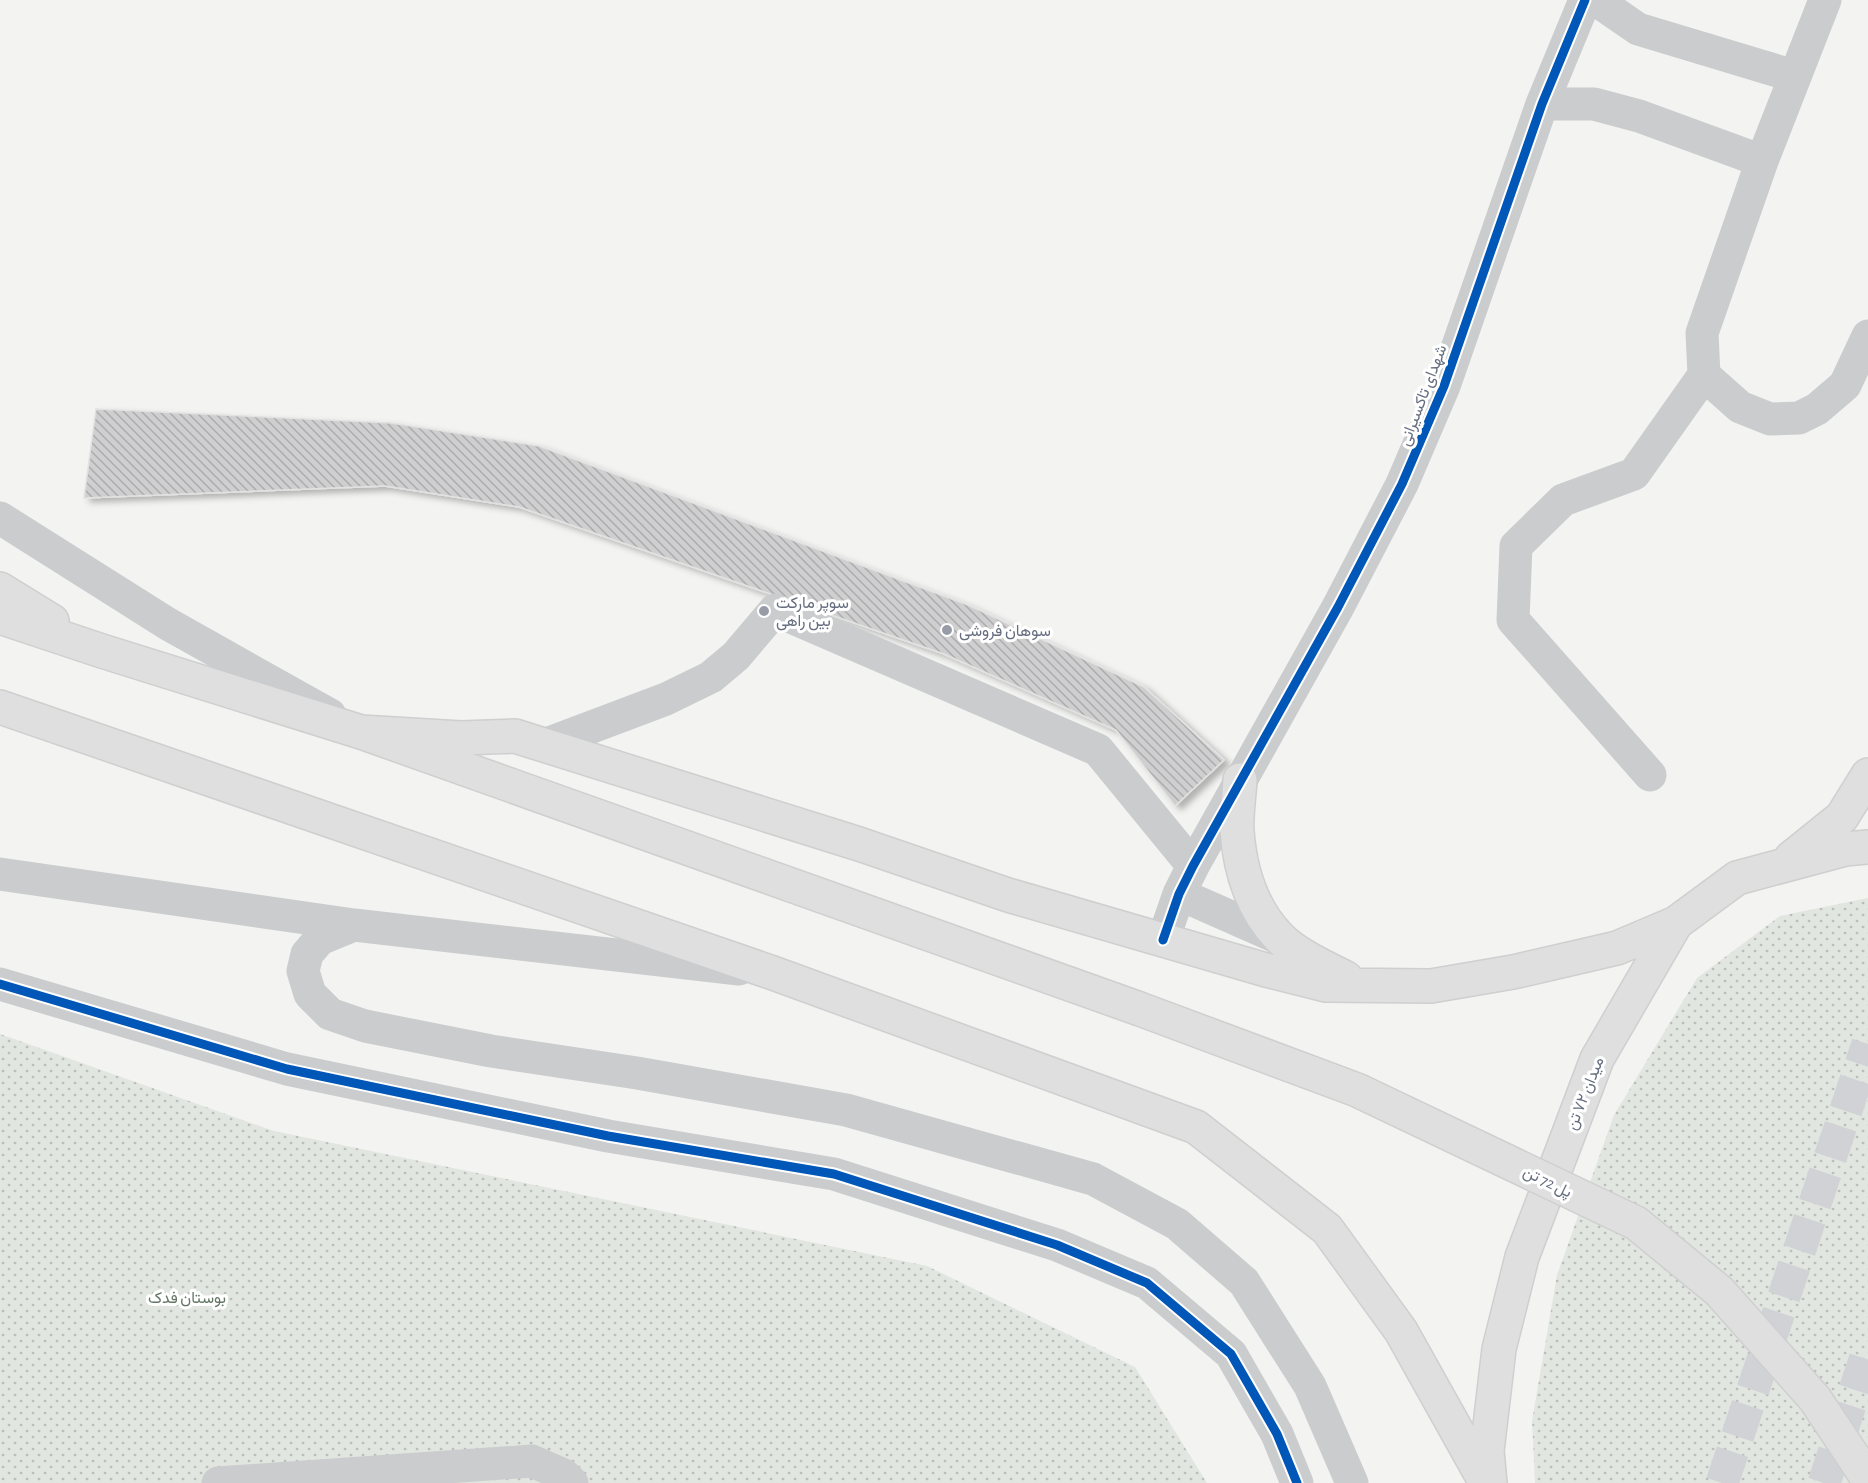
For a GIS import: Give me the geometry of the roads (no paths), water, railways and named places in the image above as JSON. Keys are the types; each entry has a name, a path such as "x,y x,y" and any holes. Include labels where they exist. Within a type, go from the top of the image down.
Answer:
{"highway":[{"path":"0,589 102,651"},
{"path":"0,617 361,732 461,738 515,736 859,844 1008,895 1266,970 1326,985 1431,986 1513,972 1617,948 1676,923"},
{"path":"0,707 773,973 1196,1127 1327,1229 1401,1331 1486,1483"},
{"name":"پل 72 تن","path":"361,732 1137,1008 1357,1090 1636,1224 1719,1291 1815,1399 1868,1479"},
{"path":"1785,864 1842,817 1868,775"},
{"path":"1240,780 1237,830 1242,873 1262,917 1281,939 1327,969 1364,987"},
{"name":"میدان ۷۲ تن","path":"1491,1483 1487,1451 1499,1349 1522,1257 1597,1059 1676,923 1737,878 1845,849 1868,847"}],"street":[{"name":"شهدای تاکسیرانی","path":"1163,940 1186,880 1338,607 1402,484 1444,386 1542,104 1585,0"},
{"path":"1601,0 1606,8 1638,29 1794,76"},
{"path":"1650,775 1513,620 1516,546 1563,500 1634,474 1704,375 1702,333 1762,161 1825,0"},
{"path":"1542,104 1594,104 1639,116 1762,161"},
{"path":"1704,375 1740,407 1770,419 1799,418 1817,409 1845,385 1868,336"},
{"path":"0,518 168,624 361,732"},
{"path":"544,745 666,699 711,677 736,656 775,610 1098,750 1186,880 1281,939"},
{"path":"0,874 354,925 773,973"},
{"path":"354,925 320,939 307,954 303,971 310,994 330,1014 365,1026 491,1051 637,1073 846,1110 1093,1179 1177,1224 1244,1282 1310,1386 1352,1483"},
{"path":"0,984 287,1069 608,1136 834,1174 1057,1245 1147,1283 1231,1354 1277,1434 1297,1483"},
{"path":"218,1483 398,1477 532,1461 564,1475 572,1483"}],"tunnel":[{"path":"1722,1483 1868,1044"},
{"path":"1824,1483 1868,1351"}],"place":[{"name":"سوپر مارکت بین راهی","path":"764,611"},
{"name":"سوهان فروشی","path":"947,630"}],"park label":[{"name":"بوستان فدک","path":"187,1297"}]}
